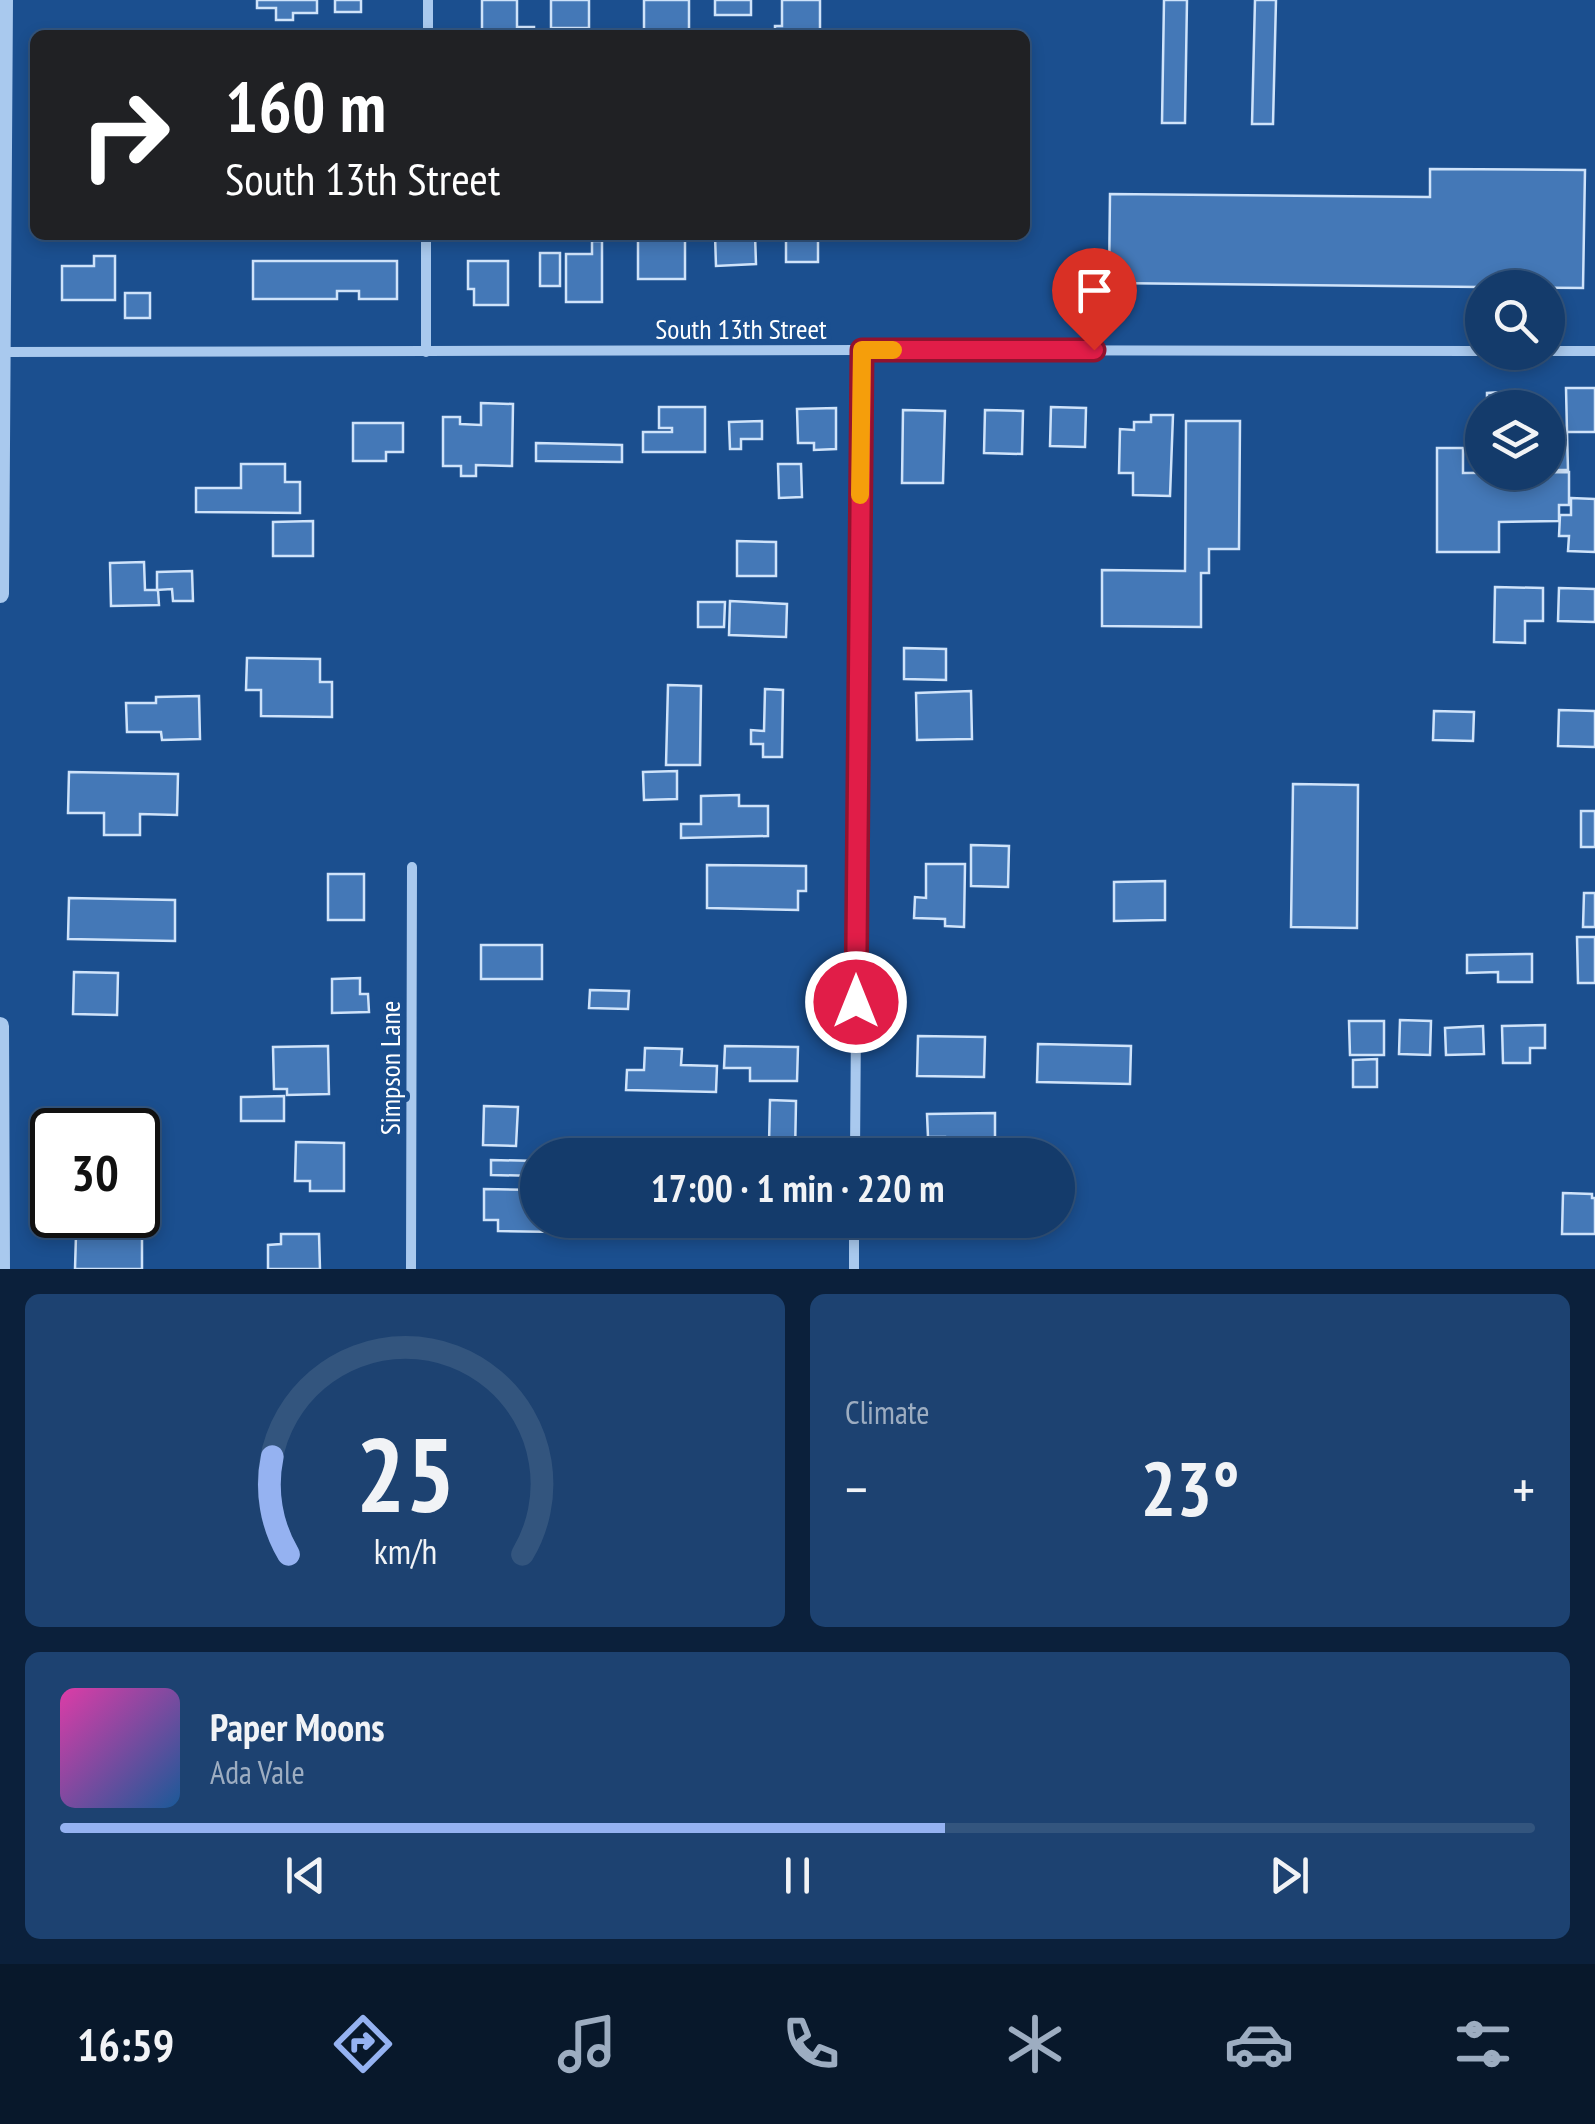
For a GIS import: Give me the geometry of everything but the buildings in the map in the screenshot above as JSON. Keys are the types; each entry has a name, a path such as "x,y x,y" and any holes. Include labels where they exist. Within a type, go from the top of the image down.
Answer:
{"street":[{"path":"0,594 4,0"},
{"path":"428,0 428,30"},
{"path":"426,240 426,352"},
{"path":"855,1138 862,350"},
{"name":"South 13th Street","path":"1,352 1465,351"},
{"path":"1565,351 1595,351"},
{"name":"Simpson Lane","path":"411,1269 412,867"},
{"path":"0,1026 1,1269"},
{"path":"854,1238 854,1269"}],"slow traffic":[{"path":"860,495 862,350 893,350"}],"route":[{"path":"856,1002 862,350 1094,350"}]}
